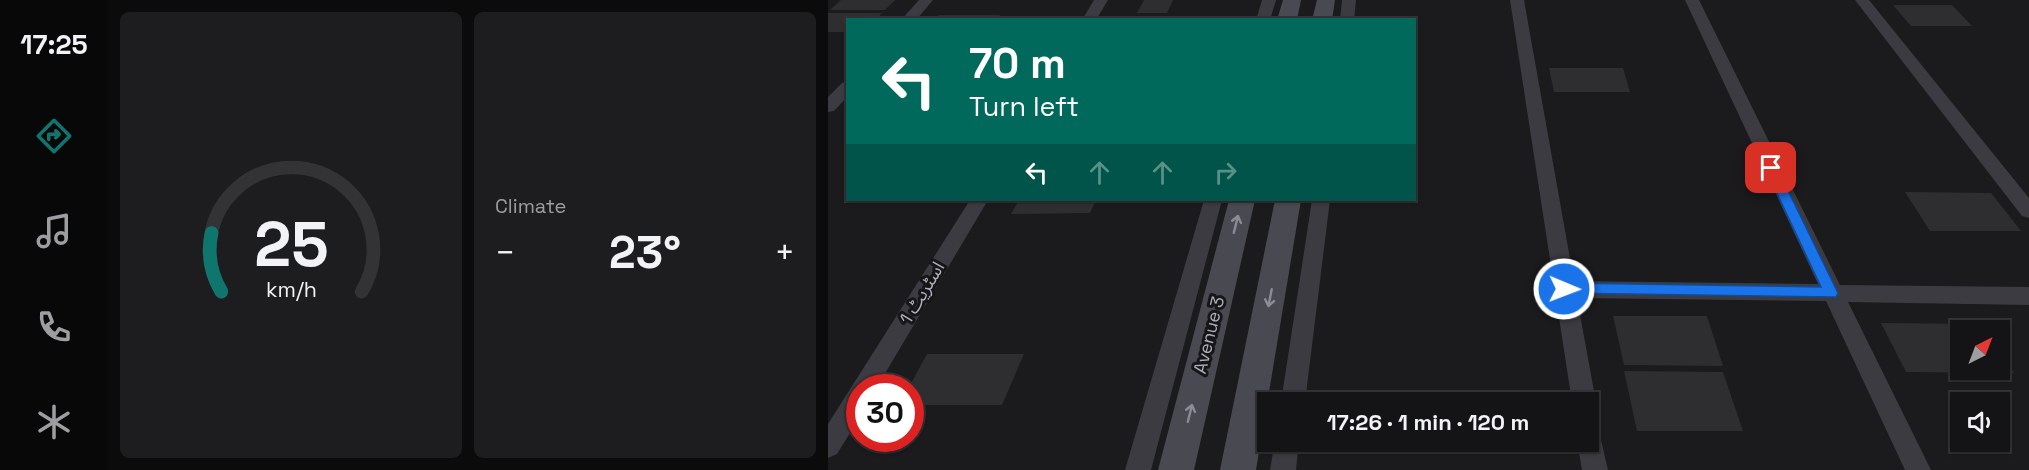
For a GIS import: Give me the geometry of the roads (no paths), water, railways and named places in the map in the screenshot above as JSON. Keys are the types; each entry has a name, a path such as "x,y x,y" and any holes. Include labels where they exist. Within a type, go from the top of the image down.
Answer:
{"main road":[{"path":"1288,18 1292,0"},
{"path":"1322,18 1326,0"},
{"name":"Avenue 3","path":"1176,470 1242,201"},
{"path":"1238,470 1288,201"}],"street":[{"path":"910,18 926,0"},
{"path":"1090,18 1101,0"},
{"path":"1264,18 1269,0"},
{"path":"1347,18 1349,0"},
{"path":"1518,0 1582,392"},
{"path":"1692,0 1918,470"},
{"path":"1862,0 2029,211"},
{"path":"828,107 846,88"},
{"name":"اسٹریٹ 1","path":"872,374 978,201"},
{"path":"1138,470 1213,201"},
{"path":"1294,392 1321,201"},
{"path":"1564,289 2029,296"},
{"path":"828,446 846,417"},
{"path":"1283,470 1285,452"},
{"path":"1592,452 1595,470"}]}
